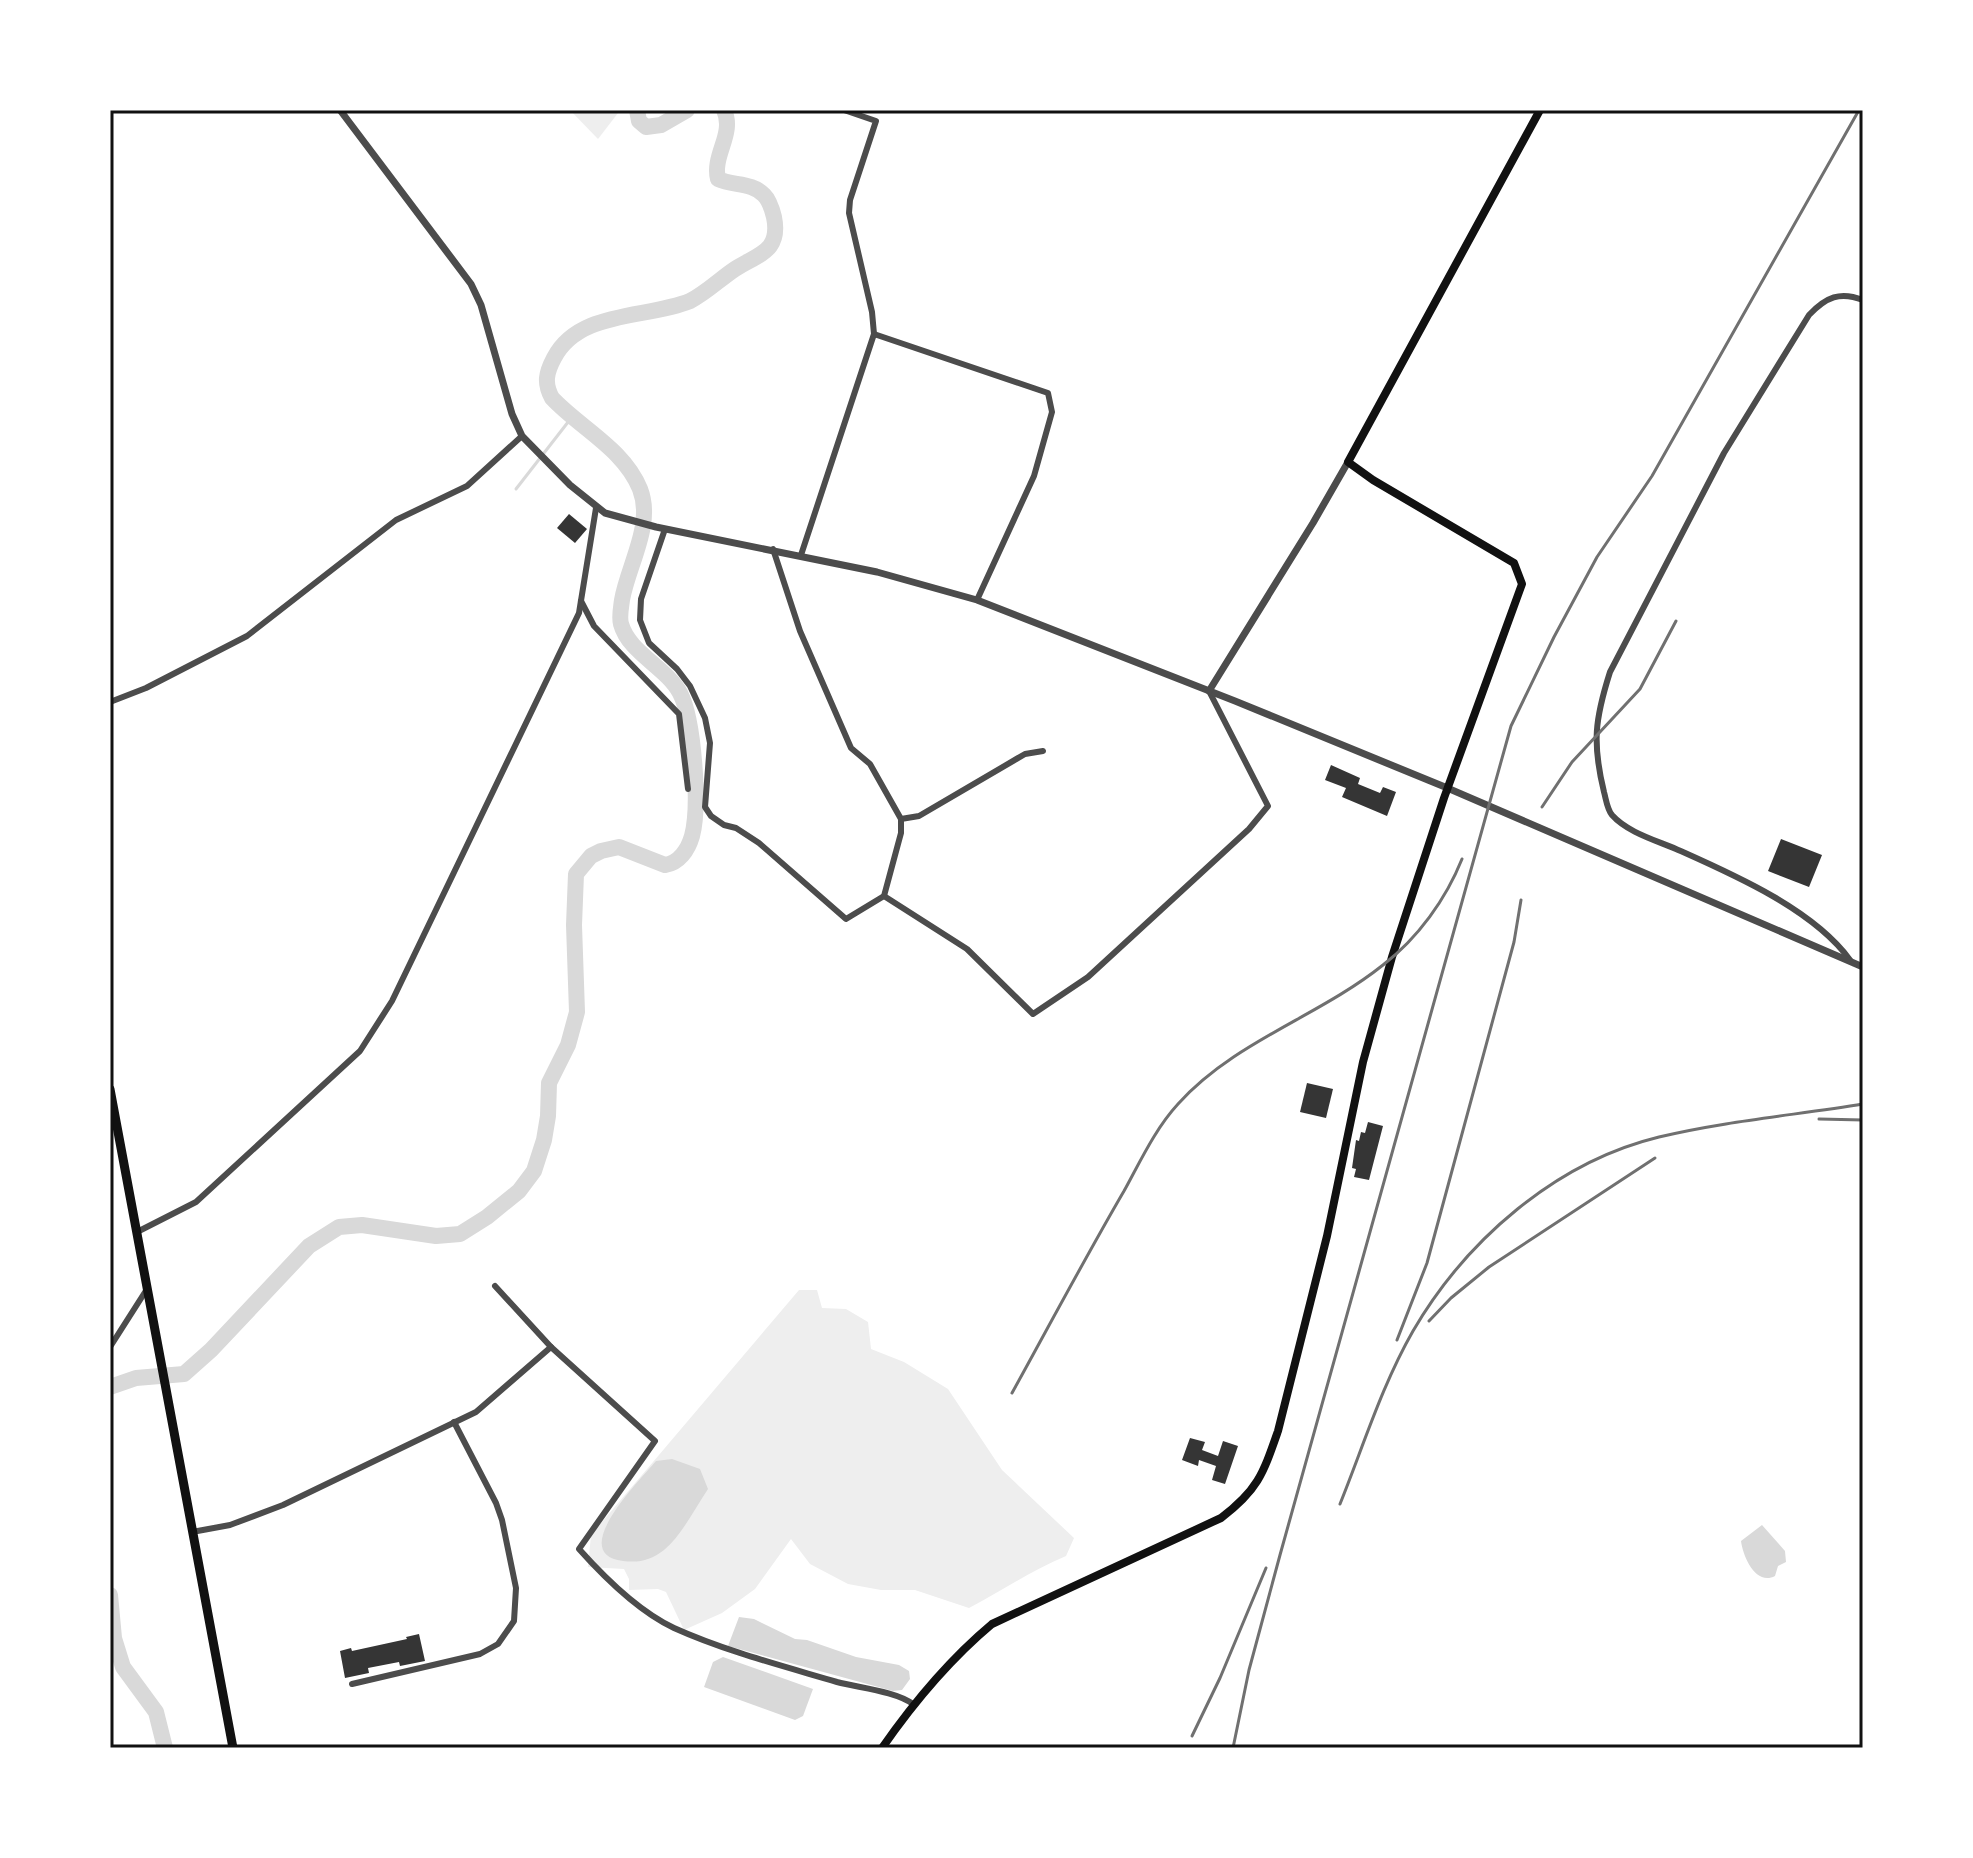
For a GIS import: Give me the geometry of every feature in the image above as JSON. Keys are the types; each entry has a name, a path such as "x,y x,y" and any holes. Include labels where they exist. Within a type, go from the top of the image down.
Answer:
{"main road":[{"path":"882,1748 913,1704 965,1647 992,1624 1221,1518 1242,1502 1257,1484 1267,1462 1282,1416 1327,1236 1363,1062 1395,947 1444,798 1522,584 1514,563 1348,462 1540,110"},
{"path":"110,1089 233,1748"}],"street":[{"path":"340,110 471,284 481,305 512,414 522,436 596,508 617,518 877,572 977,600 1235,701 1532,823 1863,967"},
{"path":"801,555 874,334 872,312 849,213 850,200 876,121 844,110"},
{"path":"1851,962 1821,930 1778,901 1743,880 1629,829 1610,813 1595,745 1598,710 1610,672 1724,453 1809,315 1821,302 1834,296 1848,294 1863,300"},
{"path":"874,334 1048,393 1052,412 1034,476 977,600"},
{"path":"110,702 146,688 247,636 396,520 467,486 522,436"},
{"path":"1209,691 1348,462"},
{"path":"137,1232 196,1202 360,1051 392,1001 572,628 581,601 596,508"},
{"path":"660,528 641,599 640,620 649,643 690,686 705,718 710,743 705,807 711,816 724,825 736,828 759,843 846,919 884,896 901,833 901,819 870,764 851,748 800,631 773,549"},
{"path":"581,601 594,626 679,714 688,789"},
{"path":"884,896 967,949 1033,1014 1088,977 1249,829 1268,806 1209,691"},
{"path":"901,819 919,816 1025,754 1043,751"},
{"path":"495,1286 551,1347 655,1441 579,1549 604,1577 671,1627 729,1649 906,1699 913,1704"},
{"path":"110,1347 147,1288"},
{"path":"192,1532 230,1525 283,1505 476,1412 551,1347"},
{"path":"352,1684 480,1654 498,1644 514,1621 516,1588 502,1520 454,1422"}],"shaded area":[{"path":"570,110 618,110 618,113 598,139"},
{"path":"799,1290 817,1290 822,1308 846,1309 868,1322 871,1349 904,1362 948,1389 1002,1470 1074,1538 1066,1556 969,1608 915,1590 881,1590 848,1584 810,1564 791,1539 755,1589 722,1613 684,1630 666,1592 658,1589 629,1590 629,1579 624,1569 588,1567 591,1535"},
{"path":"672,1459 700,1469 708,1489 688,1521 671,1544 650,1558 629,1562 607,1555 602,1545 604,1531 612,1515 656,1461"},
{"path":"1762,1525 1785,1551 1786,1562 1778,1566 1775,1576 1768,1578 1756,1574 1744,1555 1741,1541"},
{"path":"739,1617 754,1619 795,1639 807,1640 856,1657 899,1665 909,1671 910,1679 902,1690 893,1691 728,1646"},
{"path":"723,1657 813,1689 803,1716 795,1720 704,1687 713,1662"}],"building":[{"path":"569,514 587,529 575,543 557,528"},
{"path":"1331,765 1360,778 1358,784 1380,793 1383,787 1396,792 1387,816 1342,797 1346,788 1325,780"},
{"path":"1781,839 1822,855 1809,887 1768,871"},
{"path":"1307,1083 1333,1089 1326,1118 1300,1112"},
{"path":"1368,1122 1383,1126 1369,1180 1354,1177 1356,1169 1352,1168 1356,1140 1359,1141 1361,1132 1365,1133"},
{"path":"1190,1438 1205,1442 1202,1450 1218,1456 1223,1441 1238,1446 1225,1484 1212,1480 1216,1466 1199,1460 1198,1466 1182,1460"},
{"path":"419,1634 425,1661 368,1668 369,1673 345,1678 340,1651 351,1648 352,1651"}],"waterway":[{"path":"637,110 639,121 646,127 661,125 687,110"},
{"path":"110,1387 136,1378 184,1374 211,1350 309,1246 339,1227 362,1225 436,1236 460,1234 519,1191 534,1171 544,1140 549,1083 568,1045 577,1012 576,874 591,856 619,847 665,865 675,862 690,841 695,805 692,742 680,693 666,675 639,652 625,634 620,621 625,587 642,531 644,517 640,489 633,475 613,451 552,398 547,383 548,373 565,343 580,331 615,318 690,301 771,245 774,217 766,197 754,188 718,179 718,161 727,128 724,110"},
{"path":"516,489 572,417"},
{"path":"110,1595 114,1638 123,1667 156,1712 165,1748"}],"railway":[{"path":"1233,1748 1249,1670 1280,1555 1511,726 1597,557 1652,476 1859,110"},
{"path":"1542,807 1572,762 1640,689 1676,621"},
{"path":"1012,1393 1148,1146 1178,1104 1225,1063 1332,1000 1396,954 1430,917 1462,859"},
{"path":"1397,1340 1427,1263 1514,942 1521,900"},
{"path":"1340,1504 1382,1394 1413,1331 1459,1266 1517,1209 1585,1165 1659,1137 1735,1122 1863,1104"},
{"path":"1819,1119 1863,1120"},
{"path":"1429,1321 1489,1267 1655,1158"},
{"path":"1192,1736 1266,1568"}]}
